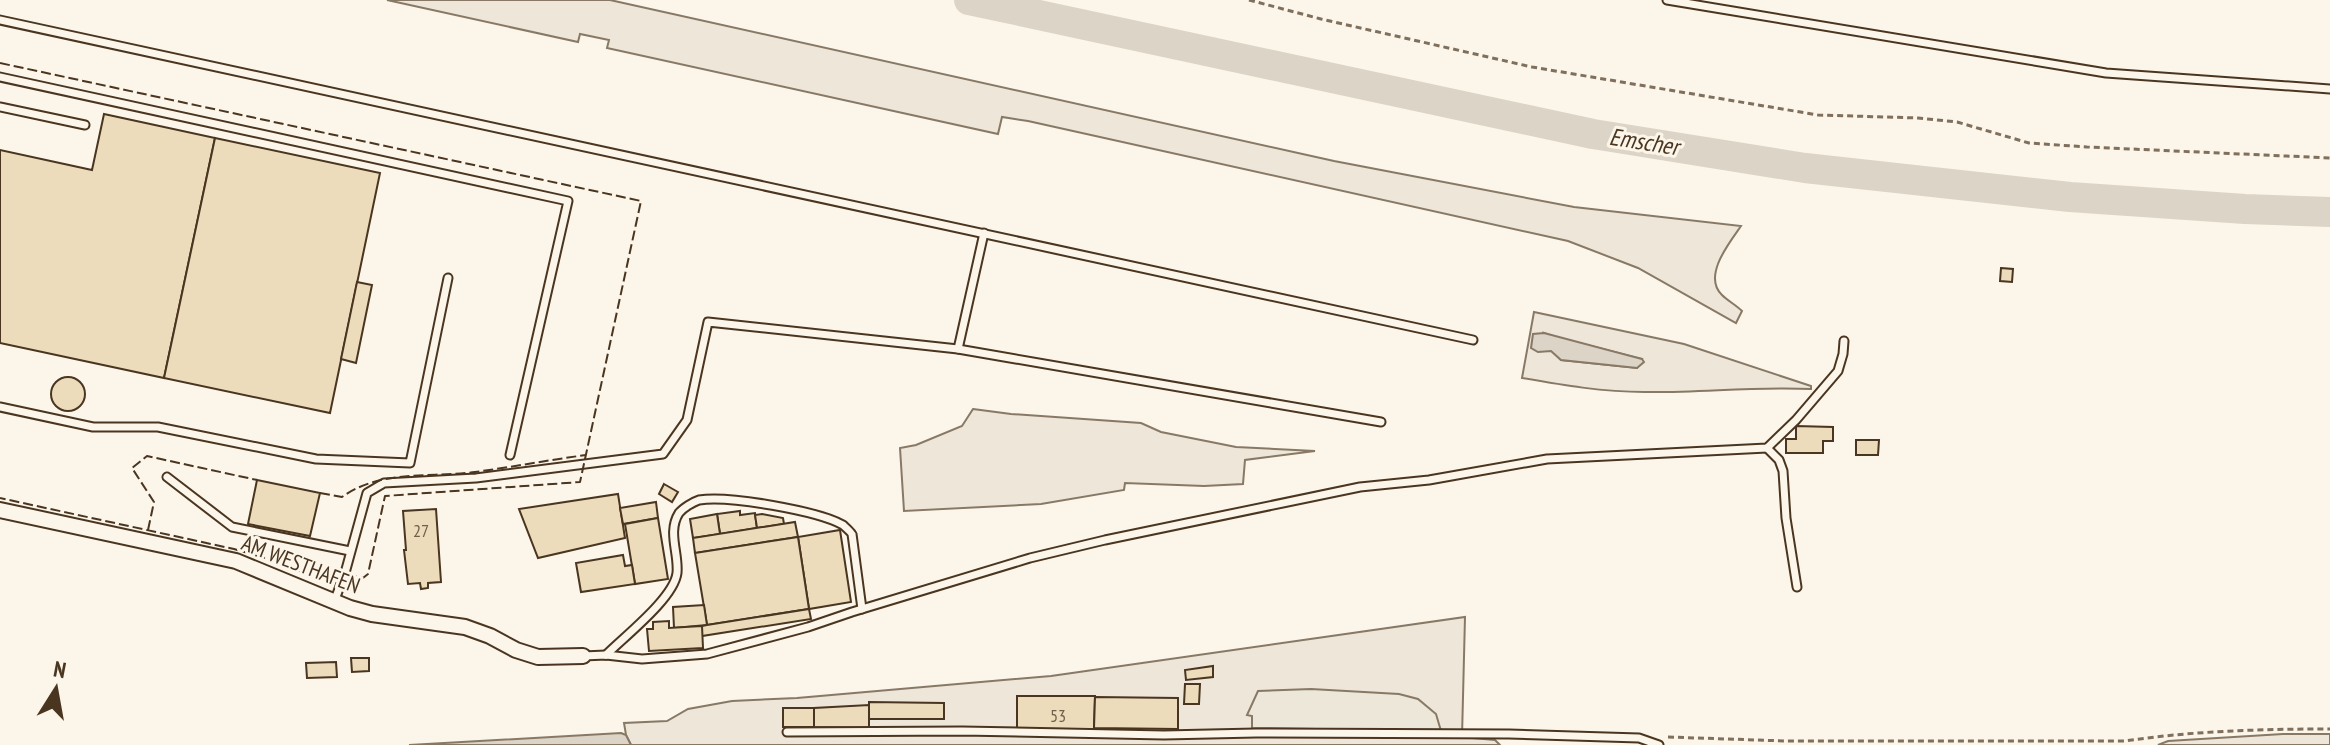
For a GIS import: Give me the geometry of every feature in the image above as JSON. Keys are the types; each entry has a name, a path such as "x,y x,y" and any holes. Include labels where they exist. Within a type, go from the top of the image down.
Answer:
{"street":[{"name":"AM WESTHAFEN","path":"0,510 236,561 334,602 372,614 465,627 538,657 583,656"}],"lane":[{"path":"1667,0 2106,73 2330,89"},
{"path":"0,20 1473,340"},
{"path":"0,77 568,201 510,455"},
{"path":"0,107 85,125"},
{"path":"958,349 984,233"},
{"path":"0,407 93,427 158,427 316,459 410,463 448,278"},
{"path":"334,602 367,493 384,483 476,478 663,454 687,420 708,322 958,349 1381,422"},
{"path":"583,656 642,659 707,654 808,627 1030,558 1360,487 1429,480 1547,459 1767,448 1838,371 1844,341"},
{"path":"1767,448 1779,460 1783,471 1786,518 1797,587"},
{"path":"167,477 232,527 350,551"},
{"path":"606,655 667,597 678,571 674,525 680,511 696,501 728,499 800,511 844,526 852,534 862,609"},
{"path":"787,732 1509,734 1639,738 1659,745"},
{"path":"1509,734 1511,745"}],"path":[{"path":"1249,0 1532,67 1818,115 1957,122 2029,143 2330,158"},
{"path":"1648,740 1675,737 1786,741 2125,741 2165,735 2330,729"}],"shaded area":[{"path":"387,0 610,0 1334,161 1574,207 1741,226 1720,259 1715,278 1722,295 1742,311 1736,323 1638,268 1568,241 1028,121 1002,117 998,134 607,48 609,40 580,34 578,42"},
{"path":"1534,312 1684,344 1811,386 1811,389 1629,392 1522,378","holes":["1544,333 1642,359 1637,368 1561,360 1551,350"]},
{"path":"1544,333 1644,362 1637,368 1561,360 1551,351 1538,352 1531,348 1533,334"},
{"path":"973,409 1141,423 1161,432 1236,447 1315,451 1245,460 1243,484 1125,483 1124,490 1041,504 904,511 900,448 916,445 962,426"},
{"path":"1465,617 1462,737 1495,740 1500,745 631,745 624,723 667,721 688,709 732,701 1051,676"},
{"path":"1311,689 1399,694 1418,699 1436,714 1441,731 1252,728 1252,716 1247,715 1258,691"},
{"path":"2330,734 2330,745 2158,745 2168,741"},
{"path":"626,735 631,745 409,745"}],"building":[{"path":"104,114 215,138 164,378 0,343 0,150 92,170"},
{"path":"215,138 380,173 330,413 164,378"},
{"path":"2001,268 2013,269 2012,282 2000,281"},
{"path":"357,282 372,285 356,363 341,359"},
{"path":"68,377 80,382 85,394 80,406 68,411 56,406 51,394 56,382"},
{"path":"1796,426 1833,427 1833,441 1823,441 1823,453 1786,453 1786,439 1796,439"},
{"path":"1856,440 1879,440 1878,455 1856,455"},
{"path":"257,480 320,493 310,536 248,524"},
{"path":"664,484 678,492 672,502 659,494"},
{"path":"618,494 625,538 538,558 519,509"},
{"path":"656,502 658,518 623,524 620,508"},
{"path":"436,509 441,582 428,583 428,588 421,589 420,583 408,584 403,511"},
{"path":"740,511 740,515 755,513 757,528 720,534 717,514"},
{"path":"717,514 720,534 693,538 690,519"},
{"path":"755,515 783,518 784,524 757,528"},
{"path":"658,518 668,579 635,584 625,524"},
{"path":"795,522 798,537 695,553 693,538"},
{"path":"840,530 851,602 809,609 798,537"},
{"path":"798,537 809,609 707,625 695,553"},
{"path":"623,555 625,566 632,565 635,584 581,592 576,563"},
{"path":"704,605 707,625 674,628 673,607"},
{"path":"809,609 811,619 702,636 702,626"},
{"path":"669,621 669,628 702,626 703,648 649,651 647,629 653,629 653,622"},
{"path":"351,658 369,658 369,671 352,672"},
{"path":"336,662 337,677 307,678 306,663"},
{"path":"1213,666 1213,677 1186,680 1185,670"},
{"path":"1185,684 1200,684 1199,704 1184,704"},
{"path":"1017,696 1095,696 1094,730 1017,730"},
{"path":"1095,697 1178,698 1178,729 1094,728"},
{"path":"869,702 944,703 944,719 869,719"},
{"path":"869,705 869,728 814,727 814,708"},
{"path":"783,708 814,708 814,727 783,727"}],"waterway":[{"name":"Emscher","path":"969,0 1593,134 1805,168 2070,197 2330,212"}],"fence":[{"path":"0,63 641,201 580,482 385,496 368,574 363,578 327,569 314,577 234,549 0,498"},
{"path":"320,493 342,497 357,488 389,478 475,472 586,455"},
{"path":"148,530 154,502 132,468 147,456 257,480"}]}
